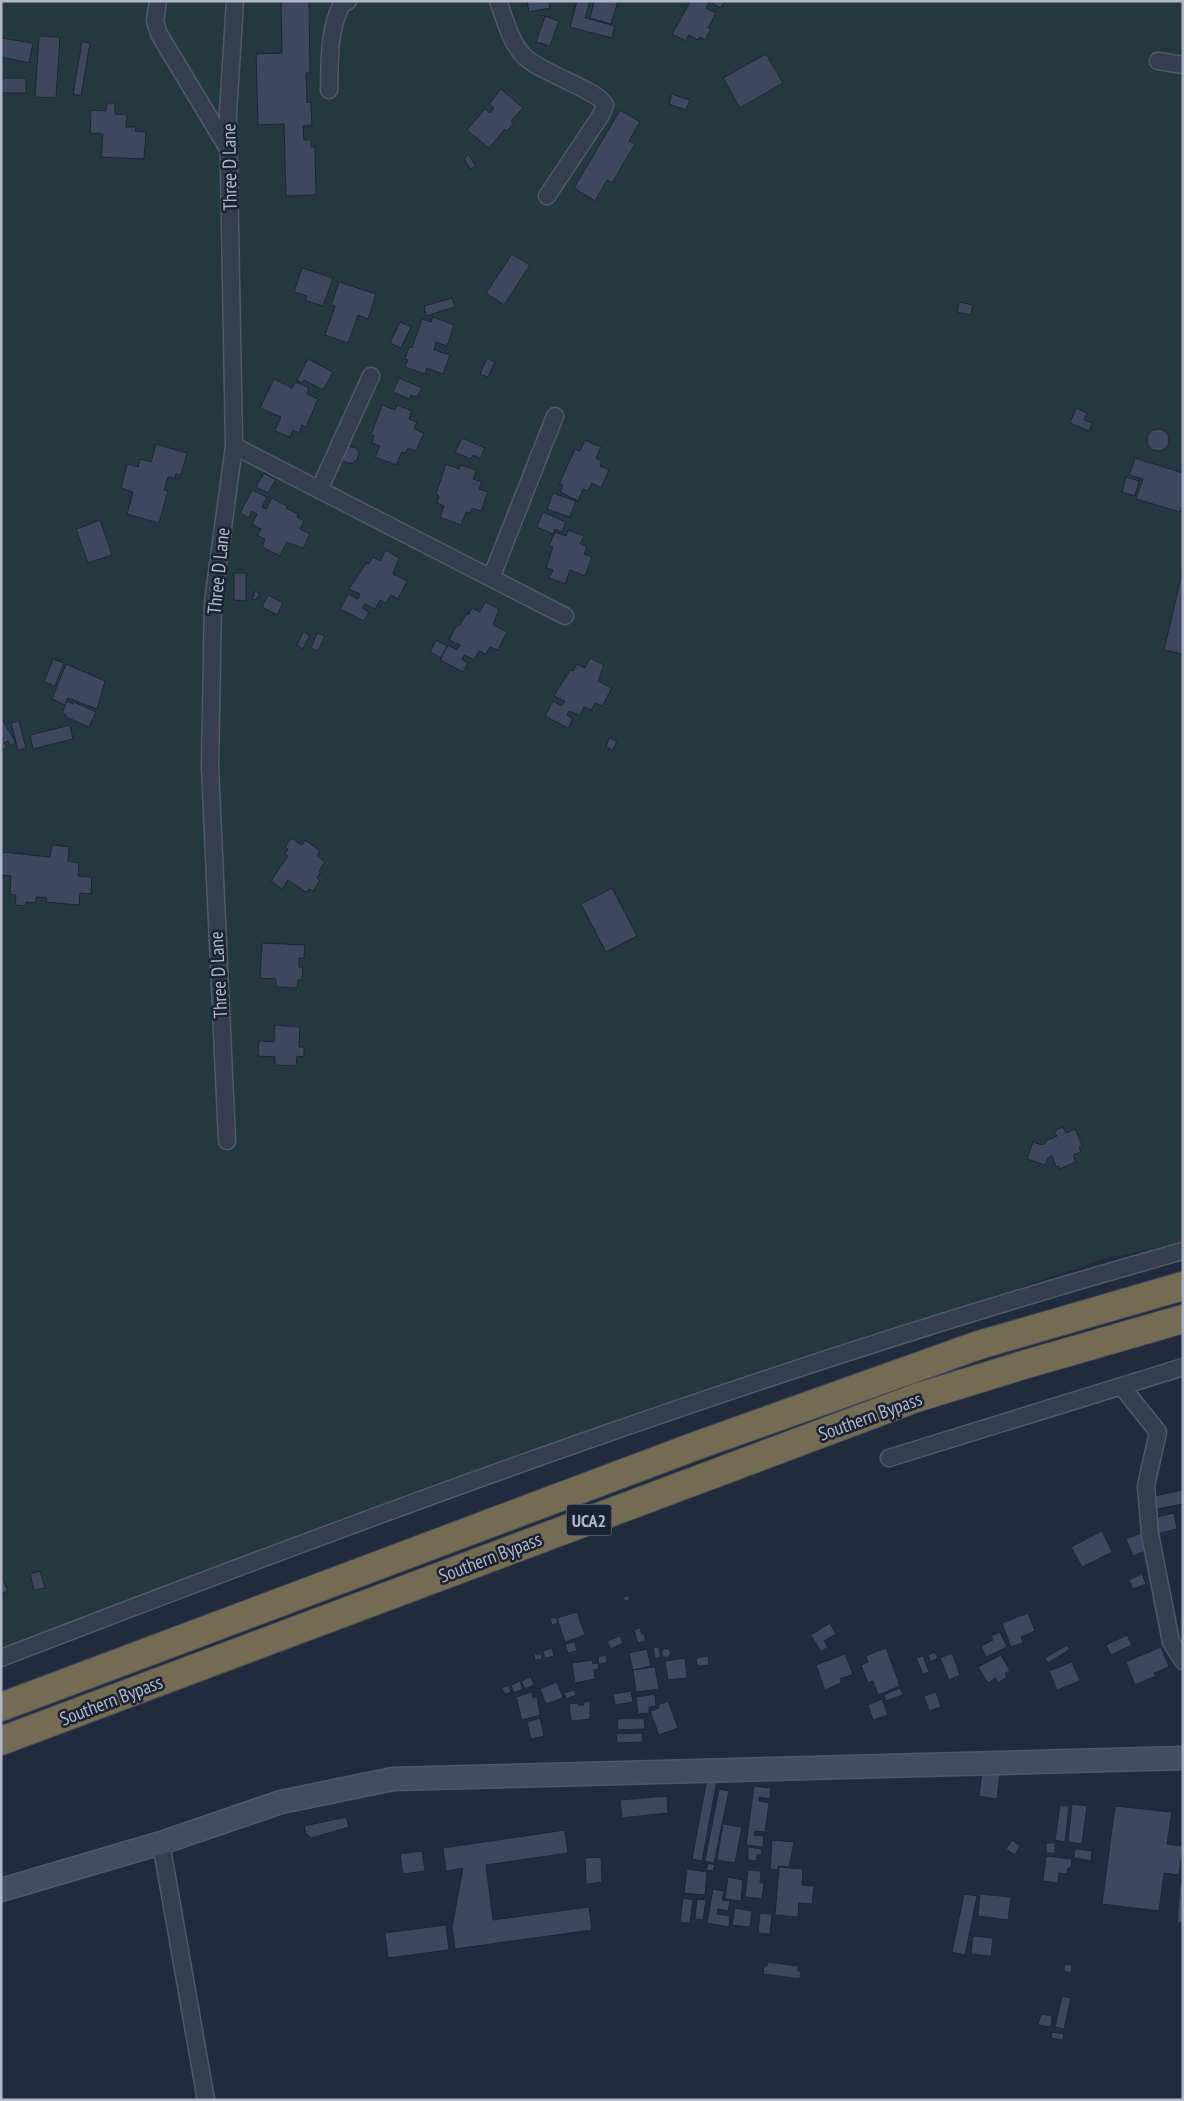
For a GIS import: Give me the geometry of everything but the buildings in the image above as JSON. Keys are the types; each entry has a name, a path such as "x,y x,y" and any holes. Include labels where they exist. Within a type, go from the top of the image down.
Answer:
{"highway":[{"name":"Southern Bypass","path":"1,1707 701,1444 979,1345 1183,1286"},
{"name":"Southern Bypass","path":"1,1741 916,1398 1022,1365 1183,1319"}],"main road":[{"path":"1,1890 161,1843 281,1802 393,1779 1183,1758"}],"street":[{"path":"158,1 155,21 159,34 228,149"},
{"name":"Three D Lane","path":"227,1141 210,767 213,602 234,446 228,113 235,1"},
{"path":"328,90 330,42 335,17 342,4 348,1"},
{"path":"498,1 514,43 523,55 544,70 594,94 603,100 605,105 601,116 547,196"},
{"path":"1158,61 1183,65"},
{"path":"319,490 371,376"},
{"path":"491,578 555,416"},
{"path":"234,446 565,616"},
{"path":"1,1658 430,1495 672,1411 1067,1283 1183,1251"},
{"path":"889,1458 1183,1367"},
{"path":"1122,1386 1158,1432 1146,1486 1150,1534 1171,1642 1183,1661"},
{"path":"161,1843 206,2100"}],"green space":[{"path":"1,1 1183,1 1183,1242 1103,1259 617,1426 356,1513 1,1650"}]}
